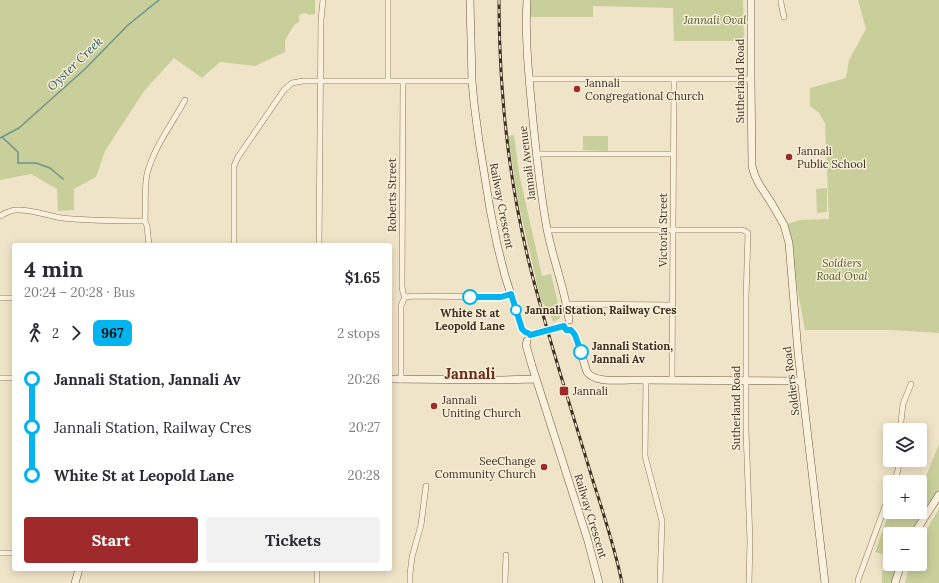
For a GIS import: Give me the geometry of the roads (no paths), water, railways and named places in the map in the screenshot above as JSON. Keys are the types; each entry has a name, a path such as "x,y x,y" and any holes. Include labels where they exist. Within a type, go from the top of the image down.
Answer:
{"street":[{"path":"319,243 321,20 323,0"},
{"path":"388,0 388,81"},
{"name":"Railway Crescent","path":"470,0 472,81 477,129 490,209 501,261 522,329 529,336 526,346 570,488 586,534 599,583"},
{"name":"Jannali Avenue","path":"527,0 526,25 529,79 536,154 547,230 567,304 566,323 572,321 574,324 571,330 577,339 586,369 591,376 602,379 646,380"},
{"name":"Sutherland Road","path":"751,0 750,79 752,166 759,184"},
{"path":"781,0 784,17"},
{"path":"529,79 750,79"},
{"name":"Victoria Street","path":"672,380 674,79"},
{"path":"234,243 234,166 238,157 288,86 292,83 321,81 472,81"},
{"name":"Roberts Street","path":"401,380 401,306 405,298 402,286 403,82"},
{"path":"149,243 145,220 146,185 149,169 159,144 185,100"},
{"path":"536,154 673,154"},
{"name":"Soldiers Road","path":"759,184 784,225 789,243 796,330 825,583"},
{"path":"0,216 7,212 20,210 62,218 145,220"},
{"path":"547,230 673,230"},
{"name":"Sutherland Road","path":"673,230 742,230 748,233 746,298 747,471 750,541 749,583"},
{"path":"405,298 413,296 501,297 511,294"},
{"path":"0,298 12,298"},
{"path":"567,304 673,305"},
{"path":"529,336 566,323"},
{"path":"0,378 12,378"},
{"path":"392,380 536,379"},
{"path":"660,583 662,521 645,456 646,380 802,381"},
{"path":"901,423 903,404 911,384"},
{"path":"410,583 412,557 421,525 426,486"},
{"path":"918,527 939,495"},
{"path":"858,583 883,512"},
{"path":"0,554 12,553"},
{"path":"505,583 506,555"},
{"path":"75,583 78,571"},
{"path":"317,571 317,583"},
{"path":"894,583 898,571"}],"waterway":[{"name":"Oyster Creek","path":"0,138 19,128 85,69 128,25 159,0"},
{"path":"2,137 18,152 18,163 36,163 50,168 63,179"}],"railway":[{"path":"499,0 501,74 504,111 513,184 520,221 544,317 609,532 622,583"}],"place":[{"name":"Jannali Congregational Church","path":"577,89"},
{"name":"Jannali Public School","path":"789,157"},
{"name":"White St at Leopold Lane","path":"470,297"},
{"name":"Jannali Station, Railway Cres","path":"516,310"},
{"name":"Jannali Station, Jannali Av","path":"581,352"},
{"name":"Jannali","path":"564,391"},
{"name":"Jannali Uniting Church","path":"434,406"},
{"name":"SeeChange Community Church","path":"544,467"}],"district":[{"name":"Jannali","path":"470,374"}],"park label":[{"name":"Jannali Oval","path":"715,20"},
{"name":"Soldiers Road Oval","path":"842,269"}]}
